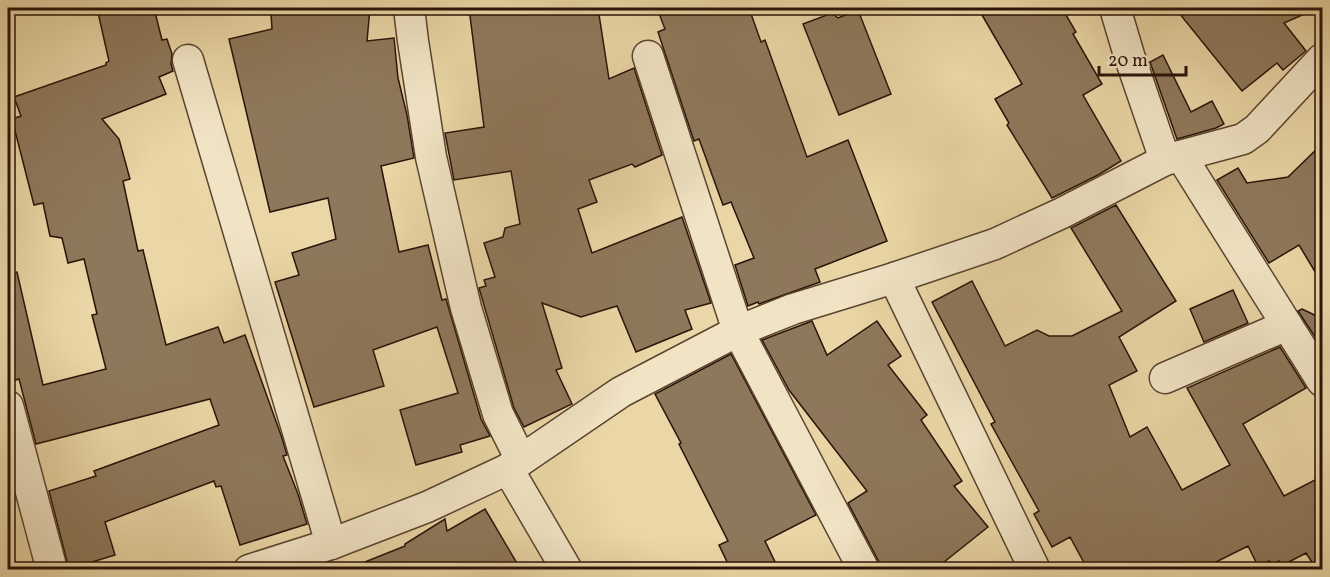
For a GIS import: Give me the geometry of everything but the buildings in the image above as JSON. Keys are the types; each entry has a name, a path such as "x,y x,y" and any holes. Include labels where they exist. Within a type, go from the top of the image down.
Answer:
{"street":[{"path":"409,8 431,158 466,308 514,465 567,570"},
{"path":"1115,8 1129,55 1173,158 1323,381"},
{"path":"648,56 738,331 864,570"},
{"path":"249,570 331,544 427,507 514,465 621,392 738,331 792,309 994,244 1173,158 1243,139 1257,129 1323,59"},
{"path":"188,60 331,544"},
{"path":"894,278 1035,570"},
{"path":"1165,378 1287,325"},
{"path":"8,406 52,570"}]}
